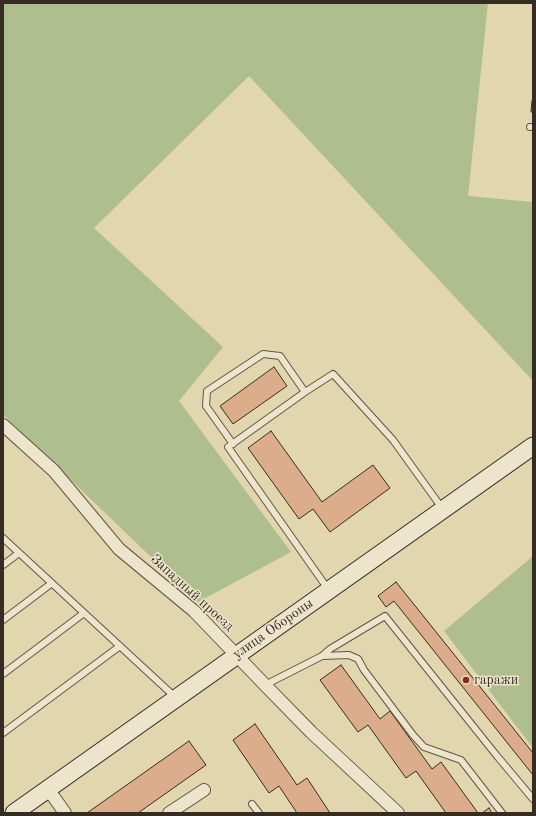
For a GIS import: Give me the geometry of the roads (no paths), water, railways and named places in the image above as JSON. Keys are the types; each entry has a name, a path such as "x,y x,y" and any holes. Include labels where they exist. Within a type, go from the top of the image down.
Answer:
{"street":[{"name":"Западный проезд","path":"3,425 54,471 119,549 194,611 311,732 398,813"},
{"name":"улица Обороны","path":"14,813 533,446"},
{"path":"48,789 65,813"},
{"path":"169,813 204,790"}],"lane":[{"path":"233,444 206,406 207,391 263,354 280,356 305,392"},
{"path":"329,590 228,447 305,392 332,374 393,440 444,510"},
{"path":"3,538 176,698"},
{"path":"3,565 19,553"},
{"path":"3,620 52,583"},
{"path":"3,674 84,613"},
{"path":"265,685 322,656 330,649 386,616 533,799"},
{"path":"3,733 120,646"},
{"path":"322,656 349,655 358,659 364,670 413,735 424,747 462,760 502,813"},
{"path":"252,804 259,813"}],"place":[{"name":"гаражи","path":"466,680"}]}
